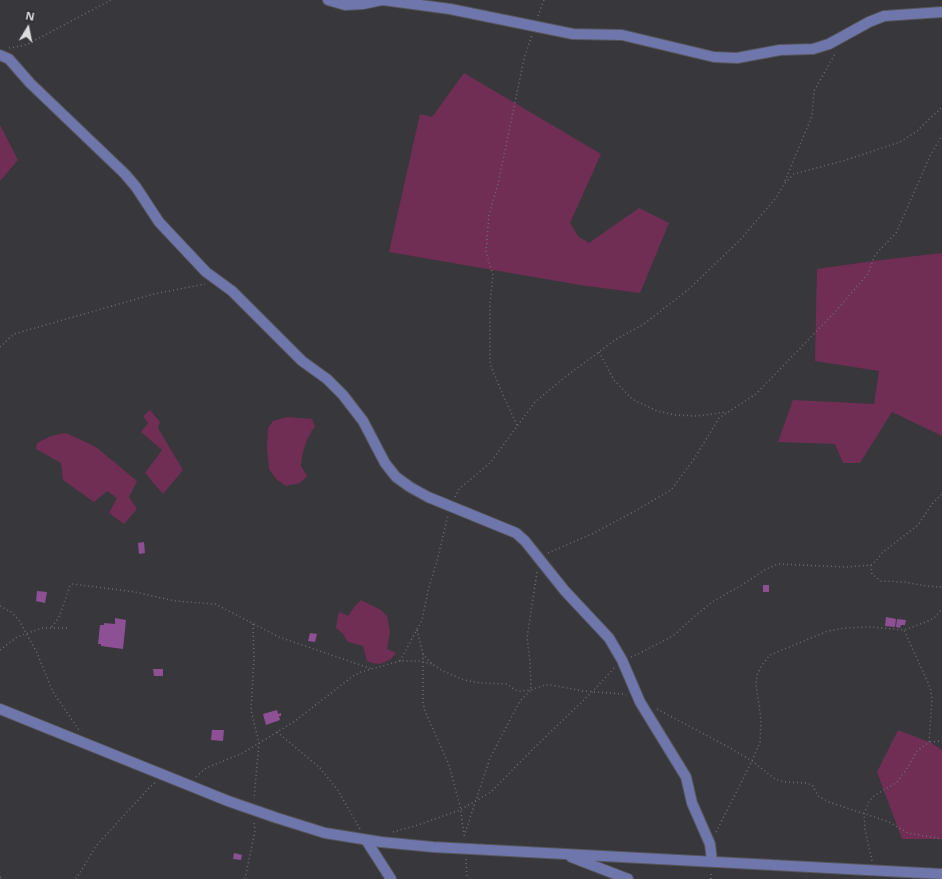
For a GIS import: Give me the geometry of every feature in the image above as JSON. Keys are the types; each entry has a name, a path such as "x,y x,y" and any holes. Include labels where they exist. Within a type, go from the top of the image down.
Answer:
{"street":[{"path":"328,0 345,5 363,4 383,0 450,9 573,34 622,35 714,57 737,58 780,50 813,49 829,44 884,16 942,12"},
{"path":"2,52 30,83 125,174 136,187 159,222 206,272 232,291 302,361 327,379 342,395 363,421 386,463 396,477 410,488 516,533 525,541 565,592 609,638 622,660 640,702 686,777 692,803 710,844 712,861"},
{"path":"0,709 188,785 254,810 325,833 366,840 403,844 942,874"},
{"path":"366,840 391,879"},
{"path":"561,853 628,879"}],"path":[{"path":"2,52 26,45 112,0"},
{"path":"517,425 490,364 490,303 493,275 486,252 489,215 498,184 524,59 544,0"},
{"path":"400,661 422,620 428,591 451,506 459,490 490,462 535,402 599,351 615,340 644,324 689,289 740,240 775,199 785,183 812,116 814,90 846,35"},
{"path":"785,183 794,174 846,160 900,142 918,131 942,107"},
{"path":"423,654 423,703 425,711 449,765 460,810 464,836 490,758 520,701 531,690 527,638 539,560 546,554 635,512 671,490 694,459 719,418 756,394 835,312 868,274 875,255 896,233 930,156 942,135"},
{"path":"0,347 14,334 154,294 219,281"},
{"path":"599,351 614,380 632,399 650,408 676,415 697,416 728,412"},
{"path":"389,834 460,810 491,792 592,692 622,660 638,654 673,636 712,602 766,569 778,564 848,567 870,565 876,561 883,552 918,525 932,504 942,494"},
{"path":"870,565 872,574 881,581 942,587"},
{"path":"52,627 59,617 70,586 74,584 135,592 175,601 215,604 279,637 372,669"},
{"path":"0,606 11,612 19,620 37,654 53,692 89,745"},
{"path":"710,844 760,742 762,720 756,683 757,675 762,665 770,655 828,631 845,628 871,627 904,630 934,618 942,609"},
{"path":"245,879 255,831 254,810 259,744 251,710 254,659 253,624"},
{"path":"0,650 17,637 26,633 42,628 69,628"},
{"path":"904,630 930,687 932,698 929,742"},
{"path":"188,785 206,768 259,744 295,721 353,676 400,661 432,664"},
{"path":"277,732 320,768 337,789 366,840"},
{"path":"875,871 865,829 864,814 869,801 875,795 896,783 906,770 917,751 929,742 942,741"},
{"path":"76,879 96,846 148,789 165,775"},
{"path":"466,848 467,879"},
{"path":"0,878 4,879"}],"shaded area":[{"path":"464,73 601,154 570,223 578,236 589,243 639,208 669,223 640,293 580,285 389,252 420,114 432,117"},
{"path":"0,125 18,160 0,181"},
{"path":"942,253 942,436 892,412 860,463 843,463 835,444 778,442 793,400 874,404 879,371 815,361 817,269"},
{"path":"150,410 160,422 158,428 183,470 163,494 145,473 162,450 141,432 148,423 143,416"},
{"path":"287,417 312,419 315,427 306,442 302,456 301,466 307,476 300,483 286,486 277,480 269,469 267,446 268,428 273,421"},
{"path":"66,433 96,447 137,481 129,497 137,509 124,524 109,513 117,498 107,491 94,502 63,480 61,463 36,449 37,443 51,436"},
{"path":"361,600 381,610 387,616 390,632 387,649 396,653 391,659 380,664 367,661 363,646 348,642 343,634 336,628 338,615 340,612 348,616"},
{"path":"898,730 929,742 942,750 942,839 902,839 877,772"}],"building":[{"path":"144,542 145,553 139,554 138,543"},
{"path":"763,585 769,585 769,592 763,592"},
{"path":"37,591 47,592 45,603 36,601"},
{"path":"886,617 896,619 895,627 885,626"},
{"path":"115,618 126,620 123,649 101,646 101,644 98,644 100,625 104,625 104,623 115,624"},
{"path":"897,619 906,620 905,625 901,625 900,628 896,627"},
{"path":"310,633 317,634 315,642 308,641"},
{"path":"153,669 163,669 163,676 154,676"},
{"path":"277,710 278,714 281,713 281,716 279,716 280,720 266,725 263,714"},
{"path":"212,730 224,730 223,741 211,740"},
{"path":"234,853 242,855 241,860 233,859"}]}
